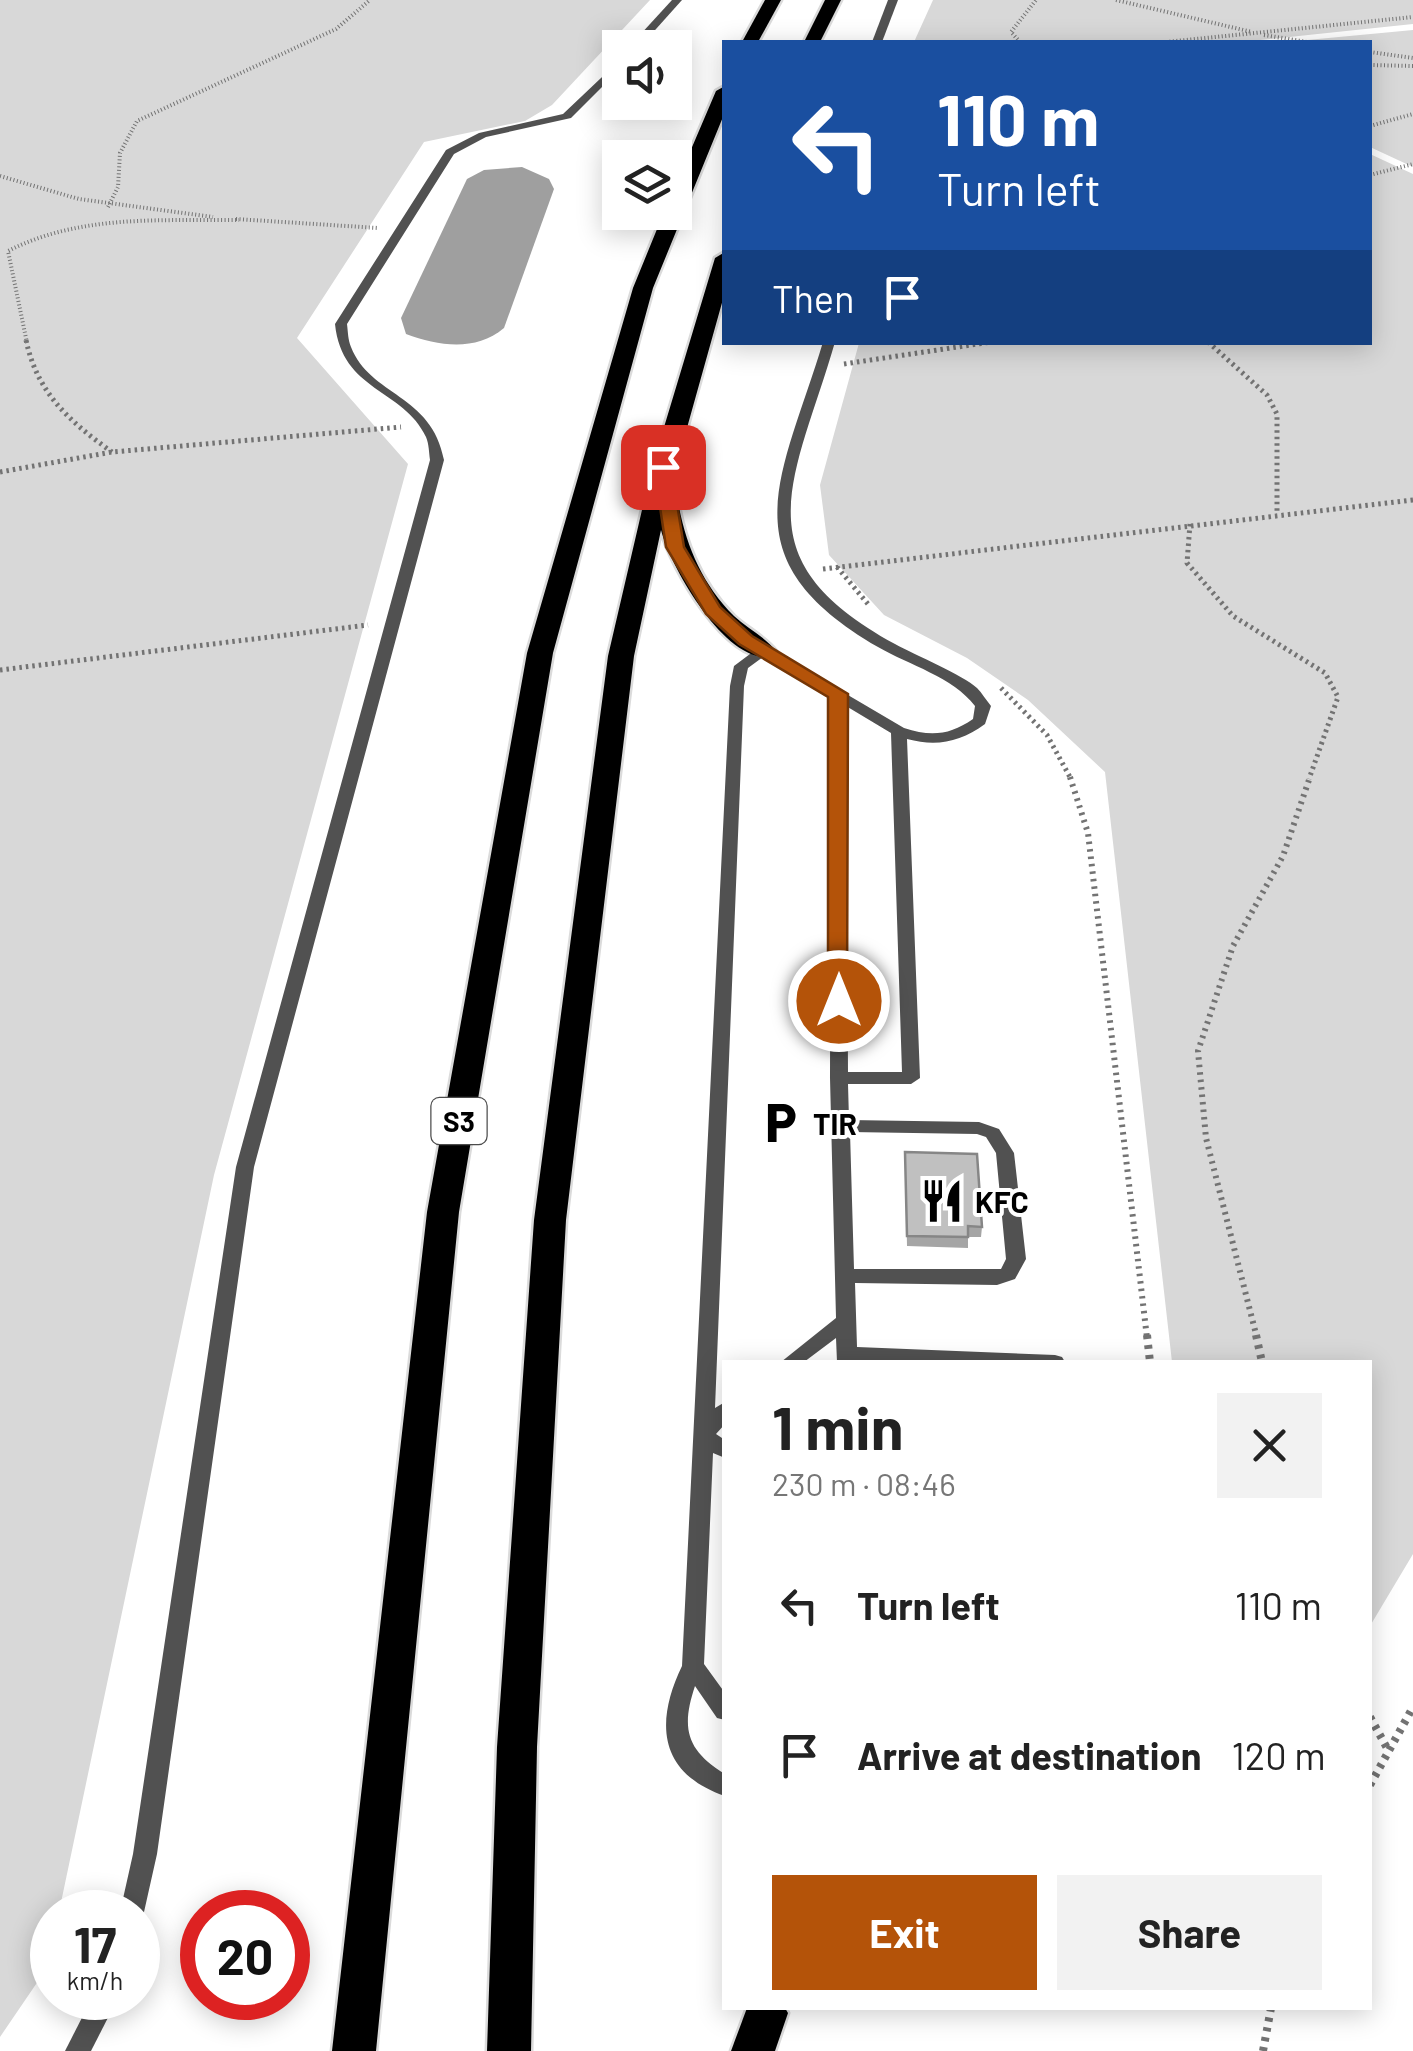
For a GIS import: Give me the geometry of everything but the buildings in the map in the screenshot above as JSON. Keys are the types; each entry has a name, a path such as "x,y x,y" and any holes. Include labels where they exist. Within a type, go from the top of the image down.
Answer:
{"highway":[{"path":"751,40 773,0"},
{"path":"813,40 833,0"},
{"name":"S3","path":"692,169 722,98"},
{"name":"S3","path":"354,2051 443,1212 540,654 598,435 642,288 666,230"},
{"path":"509,2051 517,1747 550,1220 621,656 663,467 722,268"},
{"path":"663,467 668,521 687,572 713,610 763,652"}],"lane":[{"path":"650,30 677,0"},
{"path":"879,40 892,0"},
{"path":"137,1890 246,1167 437,460 433,439 423,425 350,360 340,344 346,314 456,146 483,135 567,116 602,80"},
{"path":"722,1784 691,1763 675,1731 674,1710 692,1666 736,686 741,666 763,652 918,739 948,739 980,721 982,706 970,689 840,614 792,558 782,510 828,345"},
{"path":"838,694 839,1078 846,1358 951,1360"},
{"path":"839,1078 911,1078 899,731"},
{"path":"840,1126 979,1128 993,1134 1005,1153 1016,1259 1008,1274 998,1278 843,1276"},
{"path":"794,1360 845,1321"},
{"path":"703,1436 722,1414"},
{"path":"703,1436 722,1448"},
{"path":"692,1666 722,1706"},
{"path":"78,2051 93,2020"}],"path":[{"path":"108,207 118,187 120,154 137,121 320,38 370,0"},
{"path":"1018,40 1011,32 1036,0"},
{"path":"1116,0 1296,40"},
{"path":"1186,40 1413,18"},
{"path":"1372,52 1413,58"},
{"path":"1372,65 1413,66"},
{"path":"1372,125 1413,114"},
{"path":"1372,174 1413,164"},
{"path":"0,176 45,194 108,207 399,230"},
{"path":"112,452 66,419 31,363 8,252 34,235 70,230 239,220"},
{"path":"822,368 972,345"},
{"path":"1211,345 1267,395 1277,414 1277,514"},
{"path":"0,472 112,452 423,425"},
{"path":"871,607 837,567 1413,500"},
{"path":"1190,524 1188,563 1233,616 1325,673 1338,696 1283,856 1233,946 1198,1051 1206,1138 1242,1268 1262,1360"},
{"path":"0,670 394,622"},
{"path":"999,686 1028,708 1064,759 1088,833 1150,1360"},
{"path":"1372,1782 1413,1707"},
{"path":"1372,1721 1387,1749"},
{"path":"1263,2051 1271,2010"}],"shaded area":[{"path":"0,0 650,0 622,30 602,30 602,51 552,105 525,121 424,142 297,338 408,464 214,1175 64,1890 30,1890 30,1993 0,2037"},
{"path":"933,0 1413,0 1413,24 1260,40 915,40"},
{"path":"1413,30 1413,167 1372,148 1372,40 1307,40"},
{"path":"1372,155 1413,174 1413,1554 1372,1623 1372,1360 1172,1360 1105,772 1028,700 967,658 884,615 829,555 820,485 858,345 1372,345"},
{"path":"522,167 549,179 554,189 504,328 469,344 431,342 406,334 401,318 467,179 484,170"}],"place":[{"name":"TIR","path":"780,1123"},
{"name":"KFC","path":"942,1201"}],"route":[{"path":"663,467 668,521 675,547 713,610 763,652 838,694 839,1001"}]}
